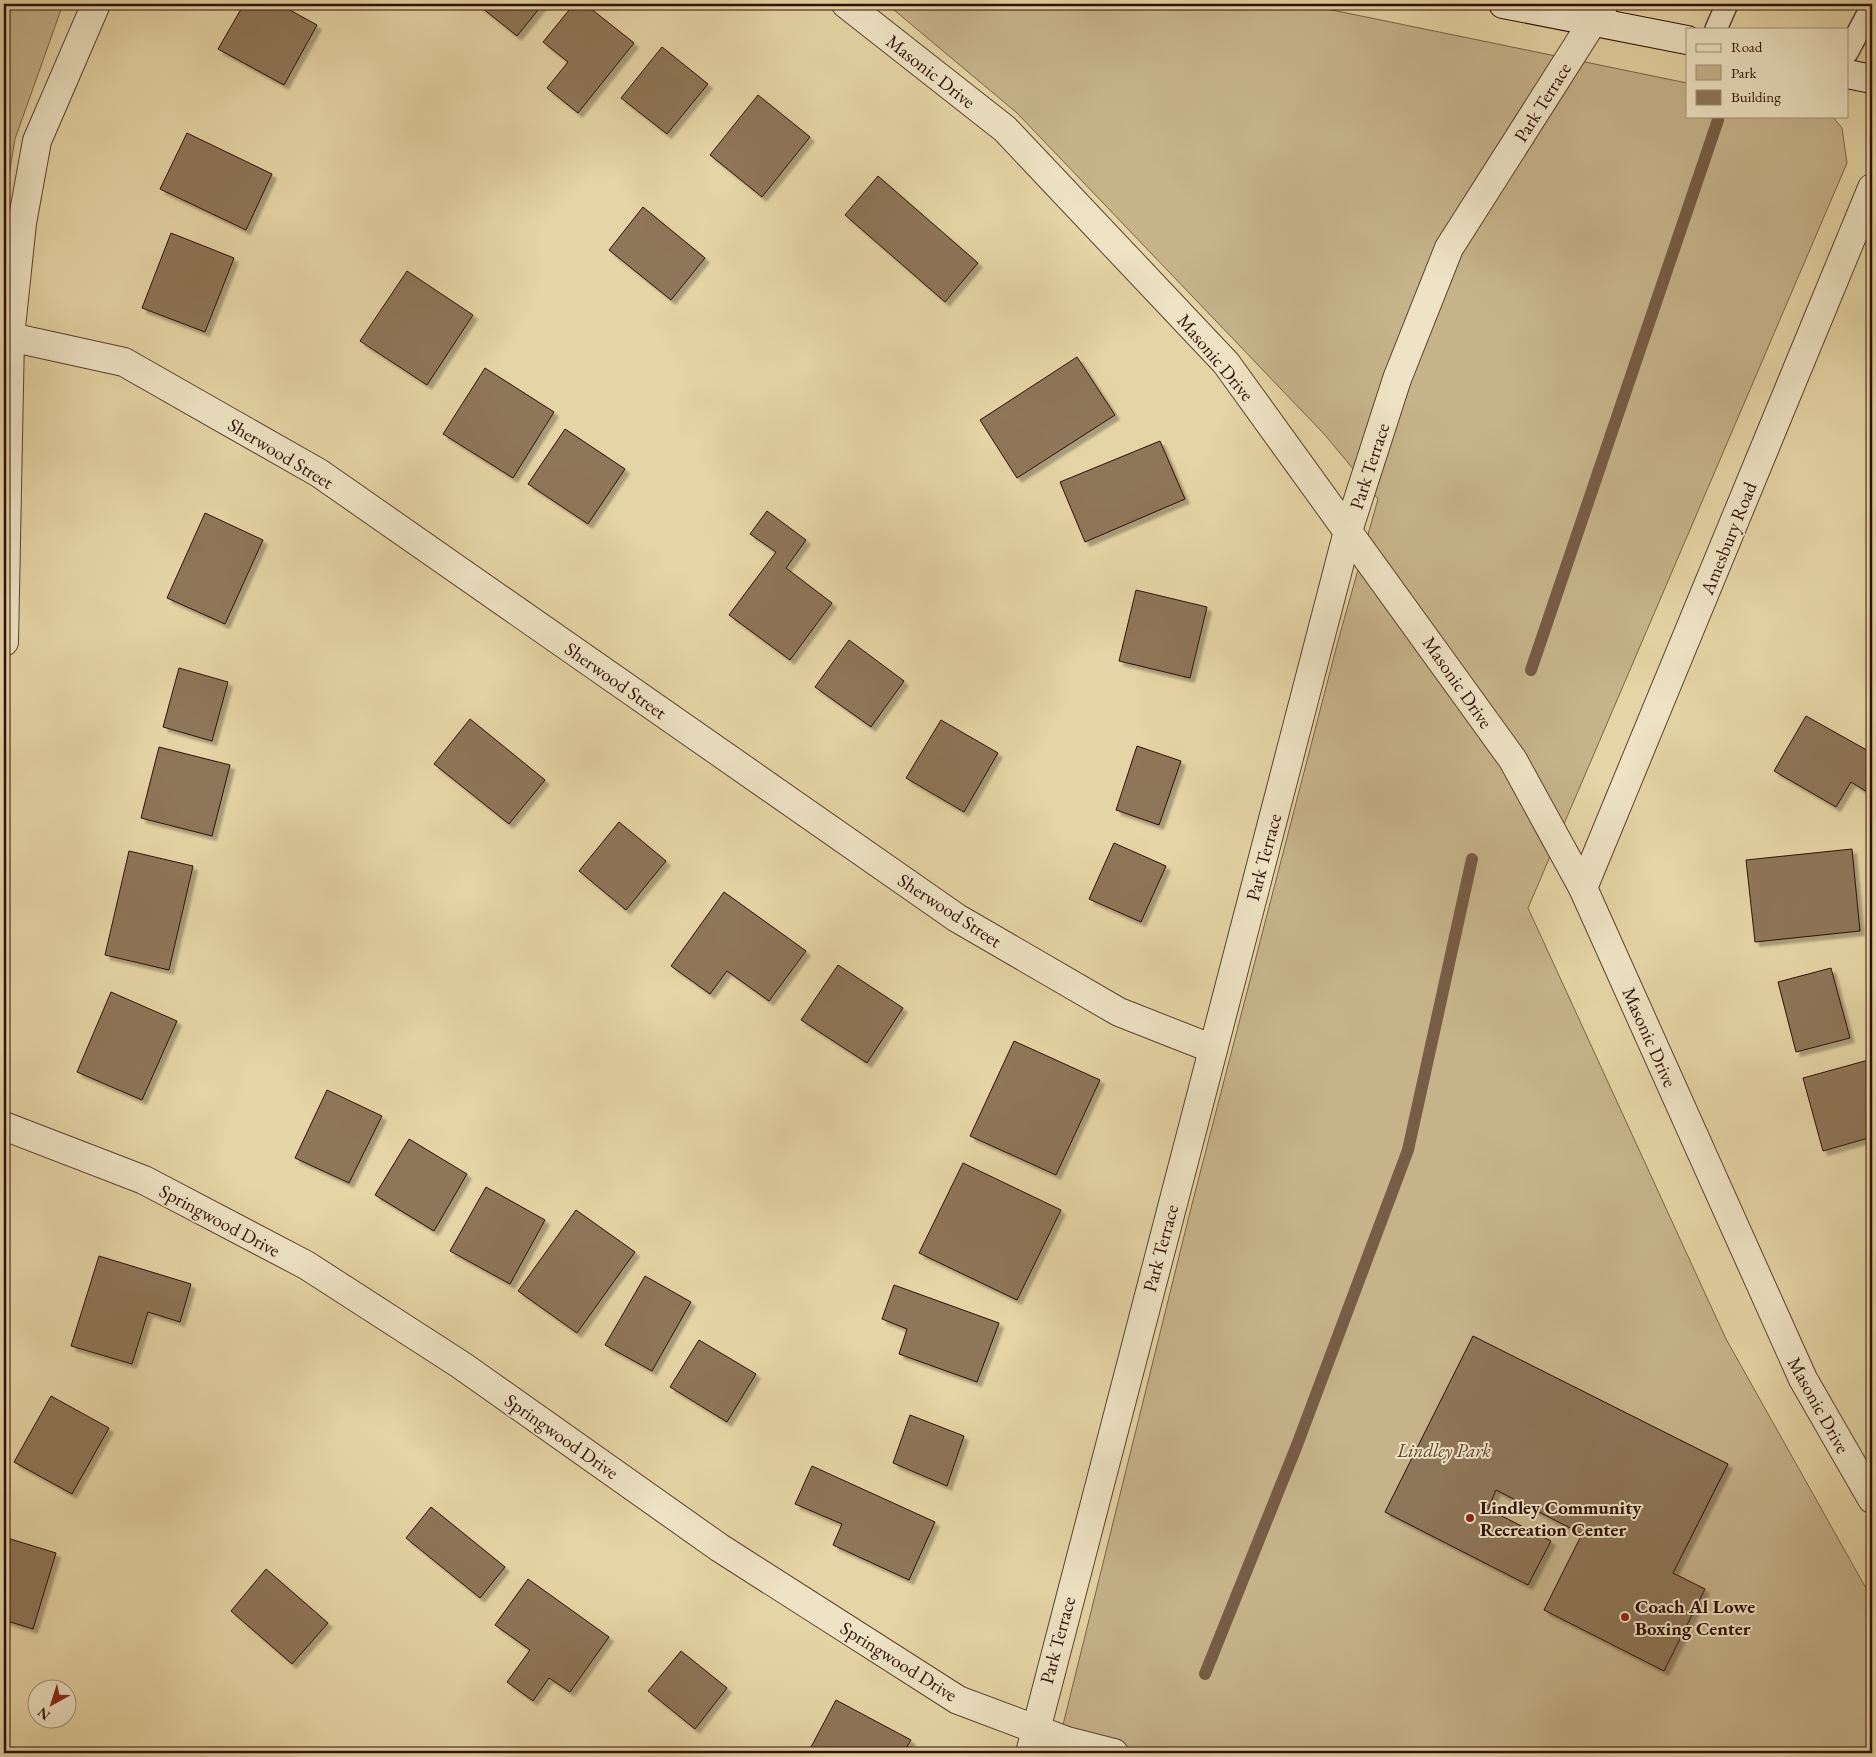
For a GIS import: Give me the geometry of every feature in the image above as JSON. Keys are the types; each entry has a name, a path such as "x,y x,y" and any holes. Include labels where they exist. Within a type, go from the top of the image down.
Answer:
{"street":[{"path":"4,642 10,337 22,223 38,141 96,4"},
{"name":"Masonic Drive","path":"846,4 1005,129 1226,363 1513,760 1583,888 1802,1379 1872,1499"},
{"path":"1503,4 1598,12 1686,40"},
{"name":"Park Terrace","path":"1032,1741 1348,531 1397,379 1449,248 1598,12"},
{"path":"1848,74 1872,79"},
{"name":"Amesbury Road","path":"1583,888 1872,188"},
{"name":"Sherwood Street","path":"10,337 124,362 318,473 957,918 1119,1012 1213,1049"},
{"name":"Springwood Drive","path":"4,1126 144,1180 306,1265 461,1365 720,1548 958,1700 1032,1741 1067,1741 1114,1753"}],"lane":[{"path":"1716,28 1727,4"},
{"path":"1848,50 1872,6"}],"green space":[{"path":"4,4 63,4 15,139 4,206"},
{"name":"Lindley Park","path":"887,4 1303,4 1686,83 1686,118 1834,118 1842,128 1847,163 1528,908 1726,1339 1872,1599 1872,1753 1056,1753 1191,1208 1338,641 1378,499 1325,435 1017,113"}],"building":[{"path":"244,4 279,4 317,25 284,85 218,49"},
{"path":"477,4 543,4 517,36"},
{"path":"574,4 585,4 634,43 578,113 547,88 568,62 543,42"},
{"path":"662,47 708,84 667,134 621,98"},
{"path":"758,95 810,137 762,197 710,155"},
{"path":"187,133 272,174 246,230 160,189"},
{"path":"878,176 978,263 945,302 845,215"},
{"path":"643,207 705,258 671,300 609,250"},
{"path":"171,233 234,258 205,332 142,308"},
{"path":"407,271 473,315 427,385 360,341"},
{"path":"1077,357 1115,415 1017,478 980,420"},
{"path":"485,368 554,412 513,478 443,434"},
{"path":"565,429 625,469 588,524 528,484"},
{"path":"1160,441 1185,499 1085,542 1060,482"},
{"path":"767,511 806,540 786,568 832,603 790,660 729,615 776,552 750,534"},
{"path":"205,513 263,540 225,624 167,598"},
{"path":"1136,590 1207,607 1190,678 1119,661"},
{"path":"849,640 904,681 871,727 815,687"},
{"path":"179,668 228,682 212,741 163,727"},
{"path":"1806,716 1872,753 1872,795 1851,782 1836,807 1774,771"},
{"path":"470,719 545,780 509,824 434,764"},
{"path":"941,720 998,753 964,812 906,778"},
{"path":"1137,746 1181,761 1159,825 1116,810"},
{"path":"159,747 230,765 212,836 141,818"},
{"path":"619,822 666,861 626,910 579,871"},
{"path":"1114,843 1166,866 1141,922 1089,899"},
{"path":"1852,849 1860,931 1755,942 1746,860"},
{"path":"129,851 193,866 169,970 105,955"},
{"path":"724,892 806,951 769,1001 727,971 710,994 671,966"},
{"path":"838,965 903,1008 867,1063 801,1020"},
{"path":"1831,968 1850,1038 1796,1052 1778,982"},
{"path":"111,992 177,1021 142,1100 77,1072"},
{"path":"1014,1041 1100,1080 1056,1175 970,1136"},
{"path":"1872,1059 1872,1137 1823,1151 1803,1078"},
{"path":"327,1090 382,1116 349,1183 295,1158"},
{"path":"409,1139 467,1174 434,1231 375,1195"},
{"path":"963,1163 1061,1210 1017,1300 919,1253"},
{"path":"486,1187 545,1220 510,1284 450,1251"},
{"path":"576,1210 635,1252 577,1333 518,1291"},
{"path":"99,1256 191,1284 180,1322 148,1312 132,1364 71,1346"},
{"path":"645,1276 691,1302 652,1371 605,1345"},
{"path":"894,1285 999,1323 977,1382 899,1354 907,1329 882,1319"},
{"path":"1473,1336 1728,1464 1673,1573 1705,1589 1664,1671 1544,1610 1582,1534 1496,1490 1488,1509 1551,1541 1528,1585 1385,1512"},
{"path":"699,1340 756,1374 727,1422 670,1387"},
{"path":"51,1396 109,1428 72,1494 14,1462"},
{"path":"910,1415 964,1436 947,1486 893,1463"},
{"path":"812,1466 935,1522 909,1580 833,1545 842,1524 795,1504"},
{"path":"431,1507 505,1567 480,1598 406,1538"},
{"path":"4,1537 56,1553 33,1629 4,1620"},
{"path":"266,1569 328,1623 292,1664 231,1611"},
{"path":"528,1579 609,1637 570,1692 549,1678 533,1701 507,1682 530,1650 495,1625"},
{"path":"681,1651 727,1688 695,1729 648,1691"},
{"path":"836,1700 911,1740 903,1753 822,1753 811,1747"}],"waterway":[{"path":"1531,670 1718,120"},
{"path":"1205,1674 1297,1445 1408,1150 1472,859"}],"place":[{"name":"Lindley Community Recreation Center","path":"1470,1518"},
{"name":"Coach Al Lowe Boxing Center","path":"1625,1617"}]}
